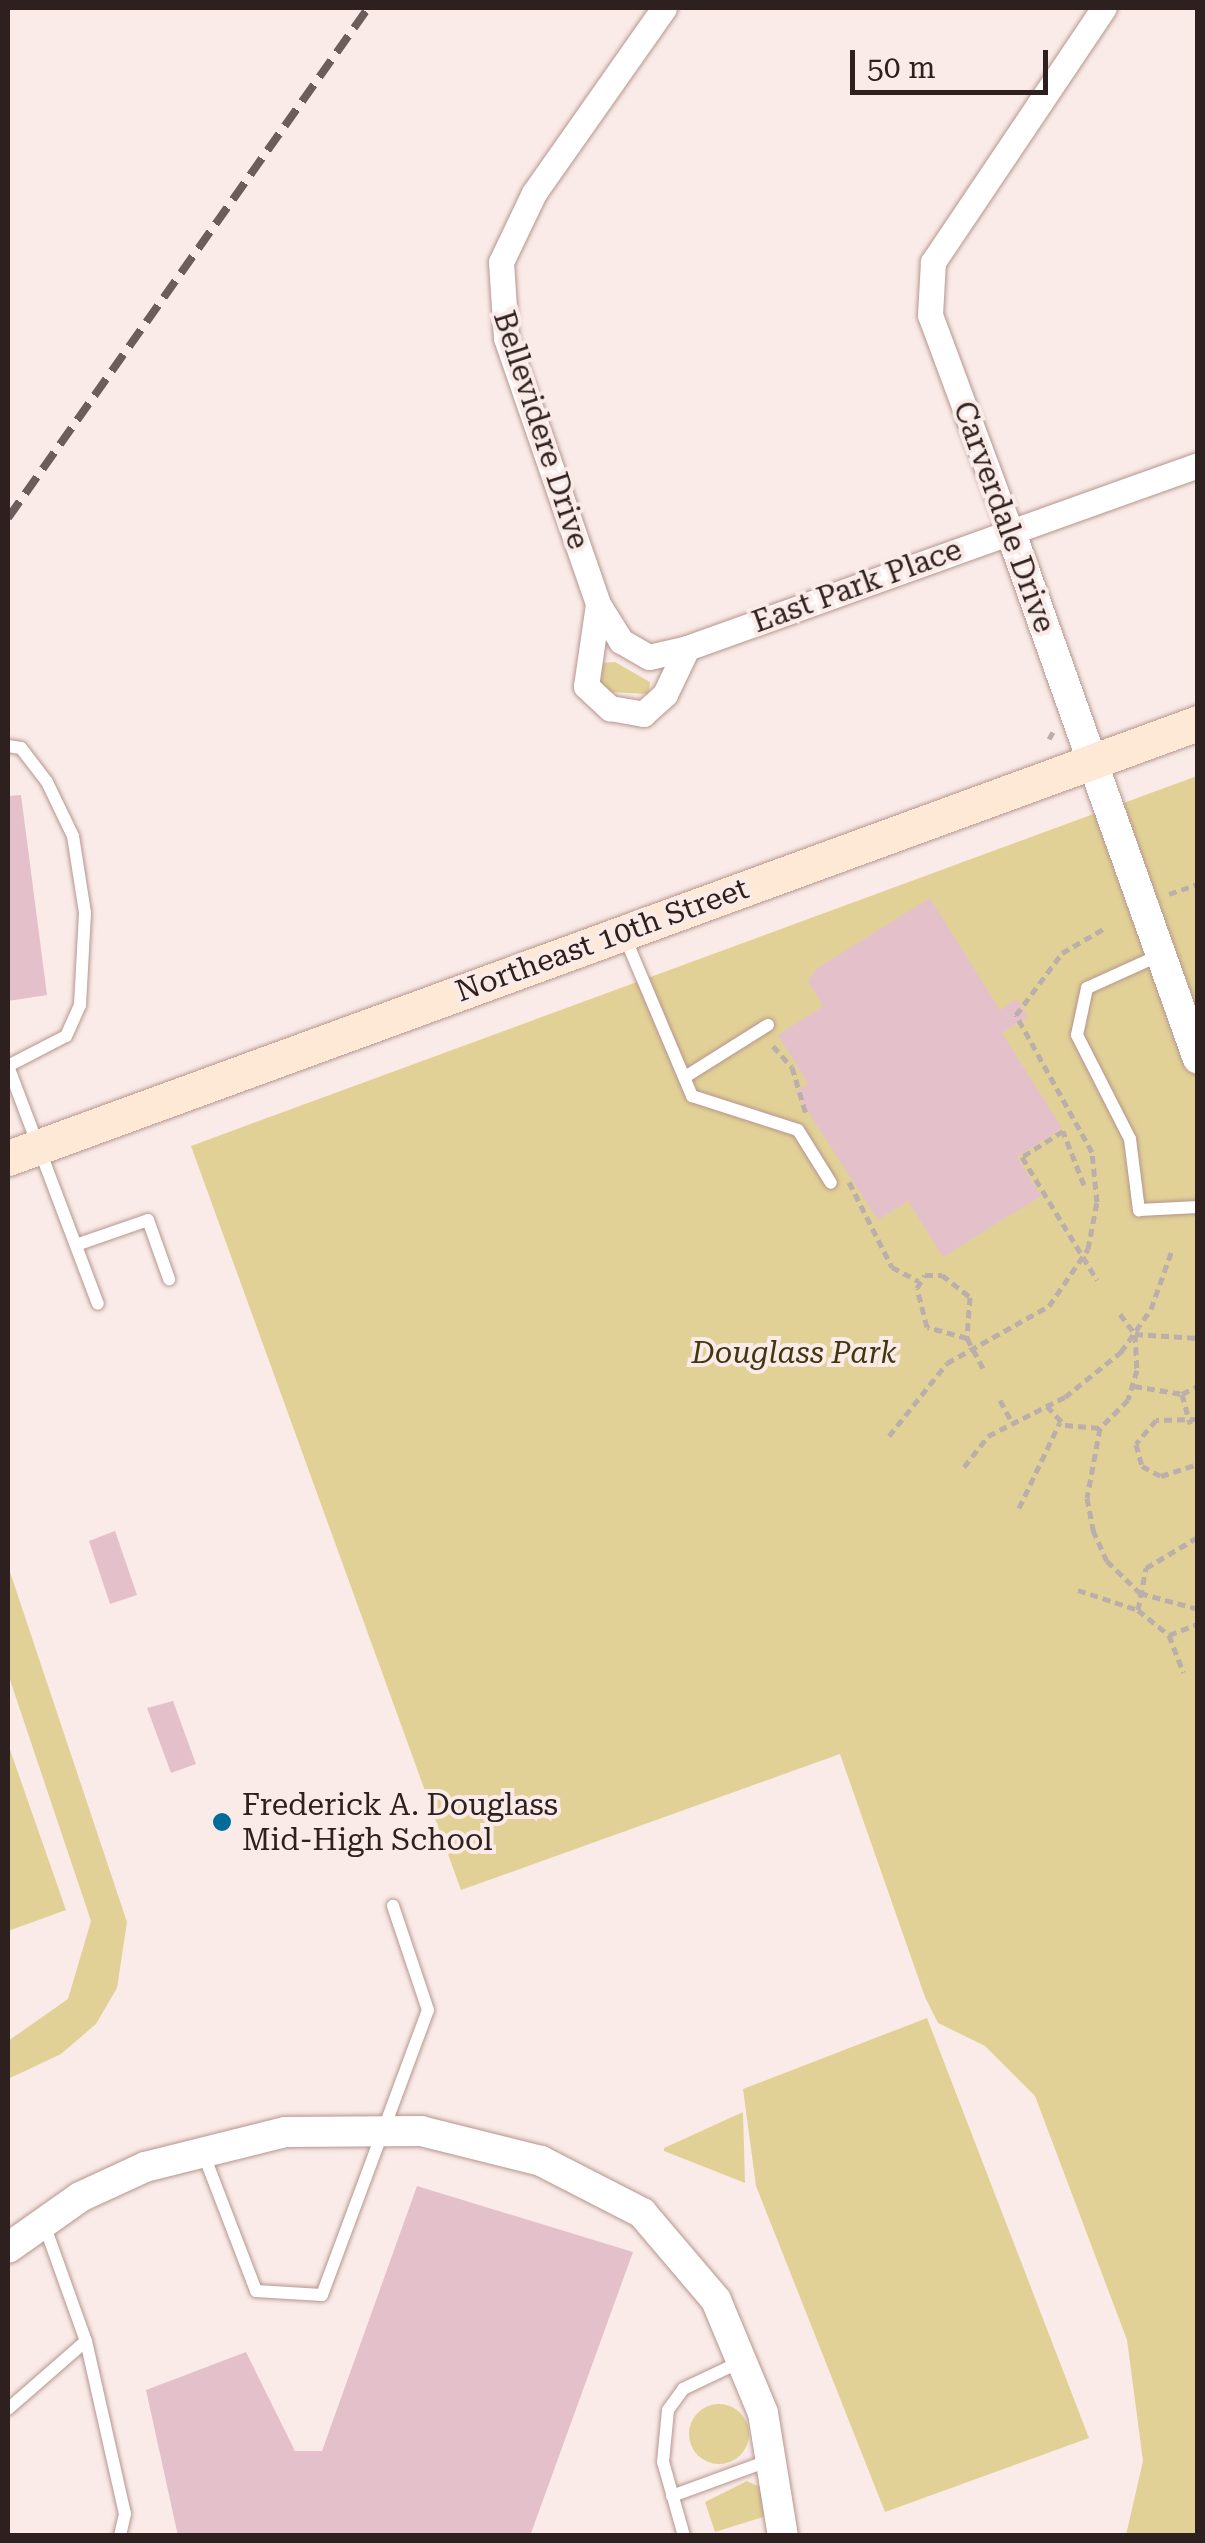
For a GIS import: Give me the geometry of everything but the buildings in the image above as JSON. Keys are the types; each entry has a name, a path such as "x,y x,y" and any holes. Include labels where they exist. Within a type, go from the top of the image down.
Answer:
{"main road":[{"name":"Northeast 10th Street","path":"23,1152 1198,723"}],"street":[{"name":"Bellevidere Drive","path":"664,8 534,193 500,262 506,338 598,604 586,686 610,708 643,714 666,694 687,648"},
{"name":"Carverdale Drive","path":"1104,8 933,262 930,314 1198,1059"},
{"name":"East Park Place","path":"598,604 621,641 648,657 687,648 1198,465"},
{"path":"8,2248 43,2222 202,2148 285,2132 389,2130 527,2157 642,2213 705,2285 744,2360 774,2459 783,2536"}],"lane":[{"path":"8,746 21,748 47,782 73,836 85,913 80,1005 66,1036 8,1066 23,1152 76,1245 98,1304"},
{"path":"623,932 692,1096 798,1130 831,1183"},
{"path":"1160,955 1087,988 1076,1034 1130,1139 1139,1210 1198,1207"},
{"path":"685,1077 768,1025"},
{"path":"76,1245 148,1220 169,1279"},
{"path":"202,2148 256,2291 311,2299 331,2280 389,2130 428,2010 393,1906"},
{"path":"43,2222 86,2341 125,2514 120,2536"},
{"path":"8,2409 86,2341"},
{"path":"684,2536 663,2462 668,2410 683,2390 744,2360"},
{"path":"672,2496 774,2459"}],"path":[{"path":"1049,739 1053,732"},
{"path":"1169,894 1198,884"},
{"path":"888,1436 921,1386 972,1348 1036,1317 1084,1258 1097,1202 1092,1152 1016,1015 1062,954 1105,928"},
{"path":"1084,1185 1063,1131 1022,1156 1097,1280"},
{"path":"1172,1250 1136,1334 1134,1386 1100,1428 1088,1498 1093,1530 1107,1561 1140,1593 1198,1610"},
{"path":"967,1338 927,1327 917,1288 925,1275 942,1275 970,1297 967,1338 984,1370"},
{"path":"1120,1314 1136,1334"},
{"path":"964,1467 1011,1420 1047,1406 1136,1334 1198,1338"},
{"path":"1134,1386 1182,1394 1198,1386"},
{"path":"1182,1394 1190,1424"},
{"path":"1000,1400 1011,1420"},
{"path":"1047,1406 1060,1422 1100,1428"},
{"path":"1198,1420 1190,1424 1156,1420 1136,1444 1142,1466 1161,1476 1198,1464"},
{"path":"1019,1508 1060,1422"},
{"path":"1138,1610 1140,1593 1156,1558 1198,1537"},
{"path":"1078,1590 1138,1610 1169,1634 1183,1672"},
{"path":"1169,1634 1198,1624"}],"green space":[{"path":"615,662 650,682 649,694 608,692 597,680 600,663"},
{"name":"Douglass Park","path":"1197,776 1197,2535 1126,2535 1143,2461 1127,2340 1035,2096 985,2046 938,2023 925,1997 840,1754 461,1890 191,1146"},
{"path":"8,1566 127,1922 117,1988 96,2024 61,2054 8,2079 8,2041 68,1999 91,1921 8,1674"},
{"path":"8,1744 66,1910 8,1931"},
{"path":"927,2018 1089,2438 885,2512 756,2186 743,2089"},
{"path":"743,2112 745,2183 664,2151 664,2148"},
{"path":"719,2404 740,2413 749,2434 740,2455 719,2464 698,2455 689,2434 698,2413"},
{"path":"747,2481 764,2489 766,2516 715,2532 705,2502"}],"railway":[{"path":"8,518 368,8"}],"place":[{"name":"Frederick A. Douglass Mid-High School","path":"222,1822"}]}
